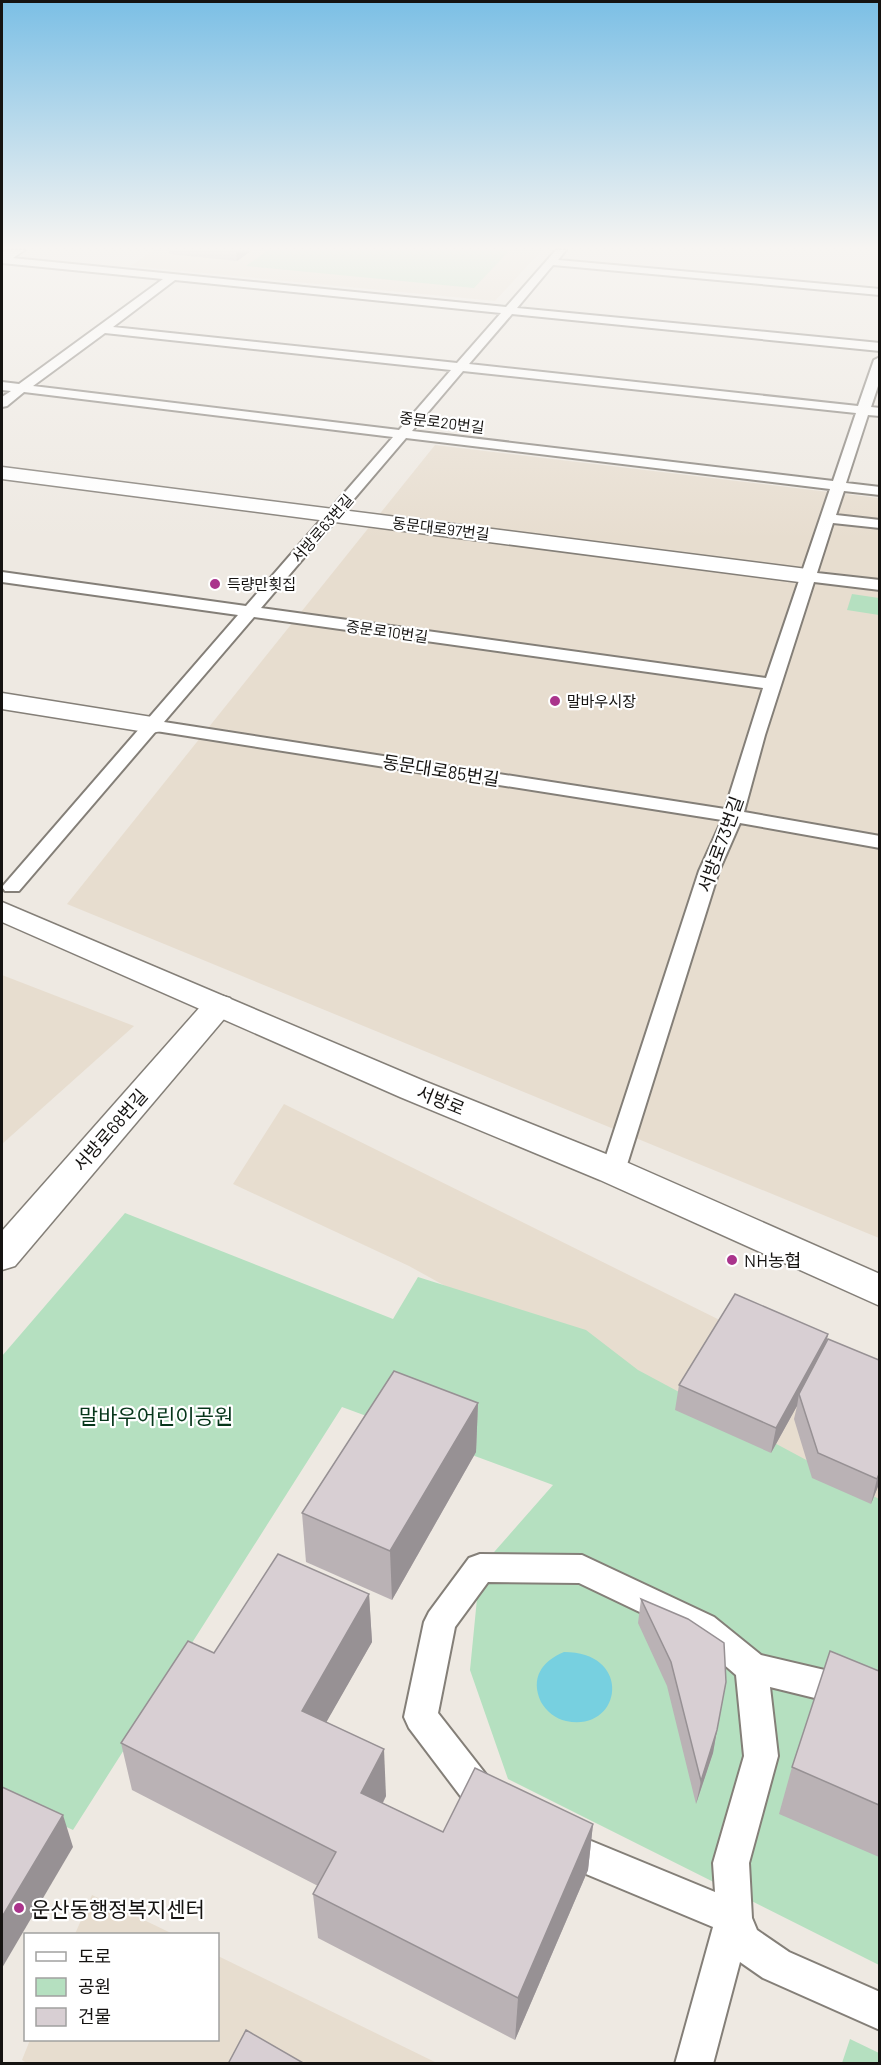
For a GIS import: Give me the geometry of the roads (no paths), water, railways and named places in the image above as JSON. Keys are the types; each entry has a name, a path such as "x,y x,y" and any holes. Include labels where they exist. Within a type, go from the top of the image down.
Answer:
{"street":[{"name":"동문대로97번길","path":"2,473 807,576"},
{"name":"동문대로85번길","path":"2,701 152,724"},
{"name":"서방로","path":"7,899 219,1005 412,1089 613,1171 879,1291"},
{"name":"서방로68번길","path":"2,1256 219,1005"}],"lane":[{"path":"2,403 79,346"},
{"path":"266,346 879,412"},
{"name":"서방로63번길","path":"7,899 247,612 335,514 478,346"},
{"name":"서방로73번길","path":"613,1171 709,871 733,816 756,735 879,360"},
{"name":"중문로20번길","path":"2,386 879,491"},
{"path":"827,518 879,524"},
{"name":"동문대로97번길","path":"807,576 879,585"},
{"name":"중문로10번길","path":"2,577 773,684"},
{"name":"동문대로85번길","path":"152,724 733,816 879,842"},
{"path":"511,1815 483,1798 421,1717 440,1622 480,1568 582,1569 703,1627 752,1668 879,1699"},
{"path":"694,2064 734,1918 731,1863 761,1756 752,1668"},
{"path":"539,1833 567,1850 734,1918 744,1943 776,1965 879,2011"}],"water":[{"path":"564,1652 586,1655 602,1664 610,1677 612,1691 608,1704 599,1715 585,1721 566,1721 555,1716 543,1705 538,1693 540,1671 550,1660"}],"place":[{"name":"득량만횟집","path":"215,584"},
{"name":"말바우시장","path":"555,701"},
{"name":"NH농협","path":"732,1260"},
{"name":"운산동행정복지센터","path":"19,1908"}],"park label":[{"name":"말바우어린이공원","path":"156,1415"}]}
